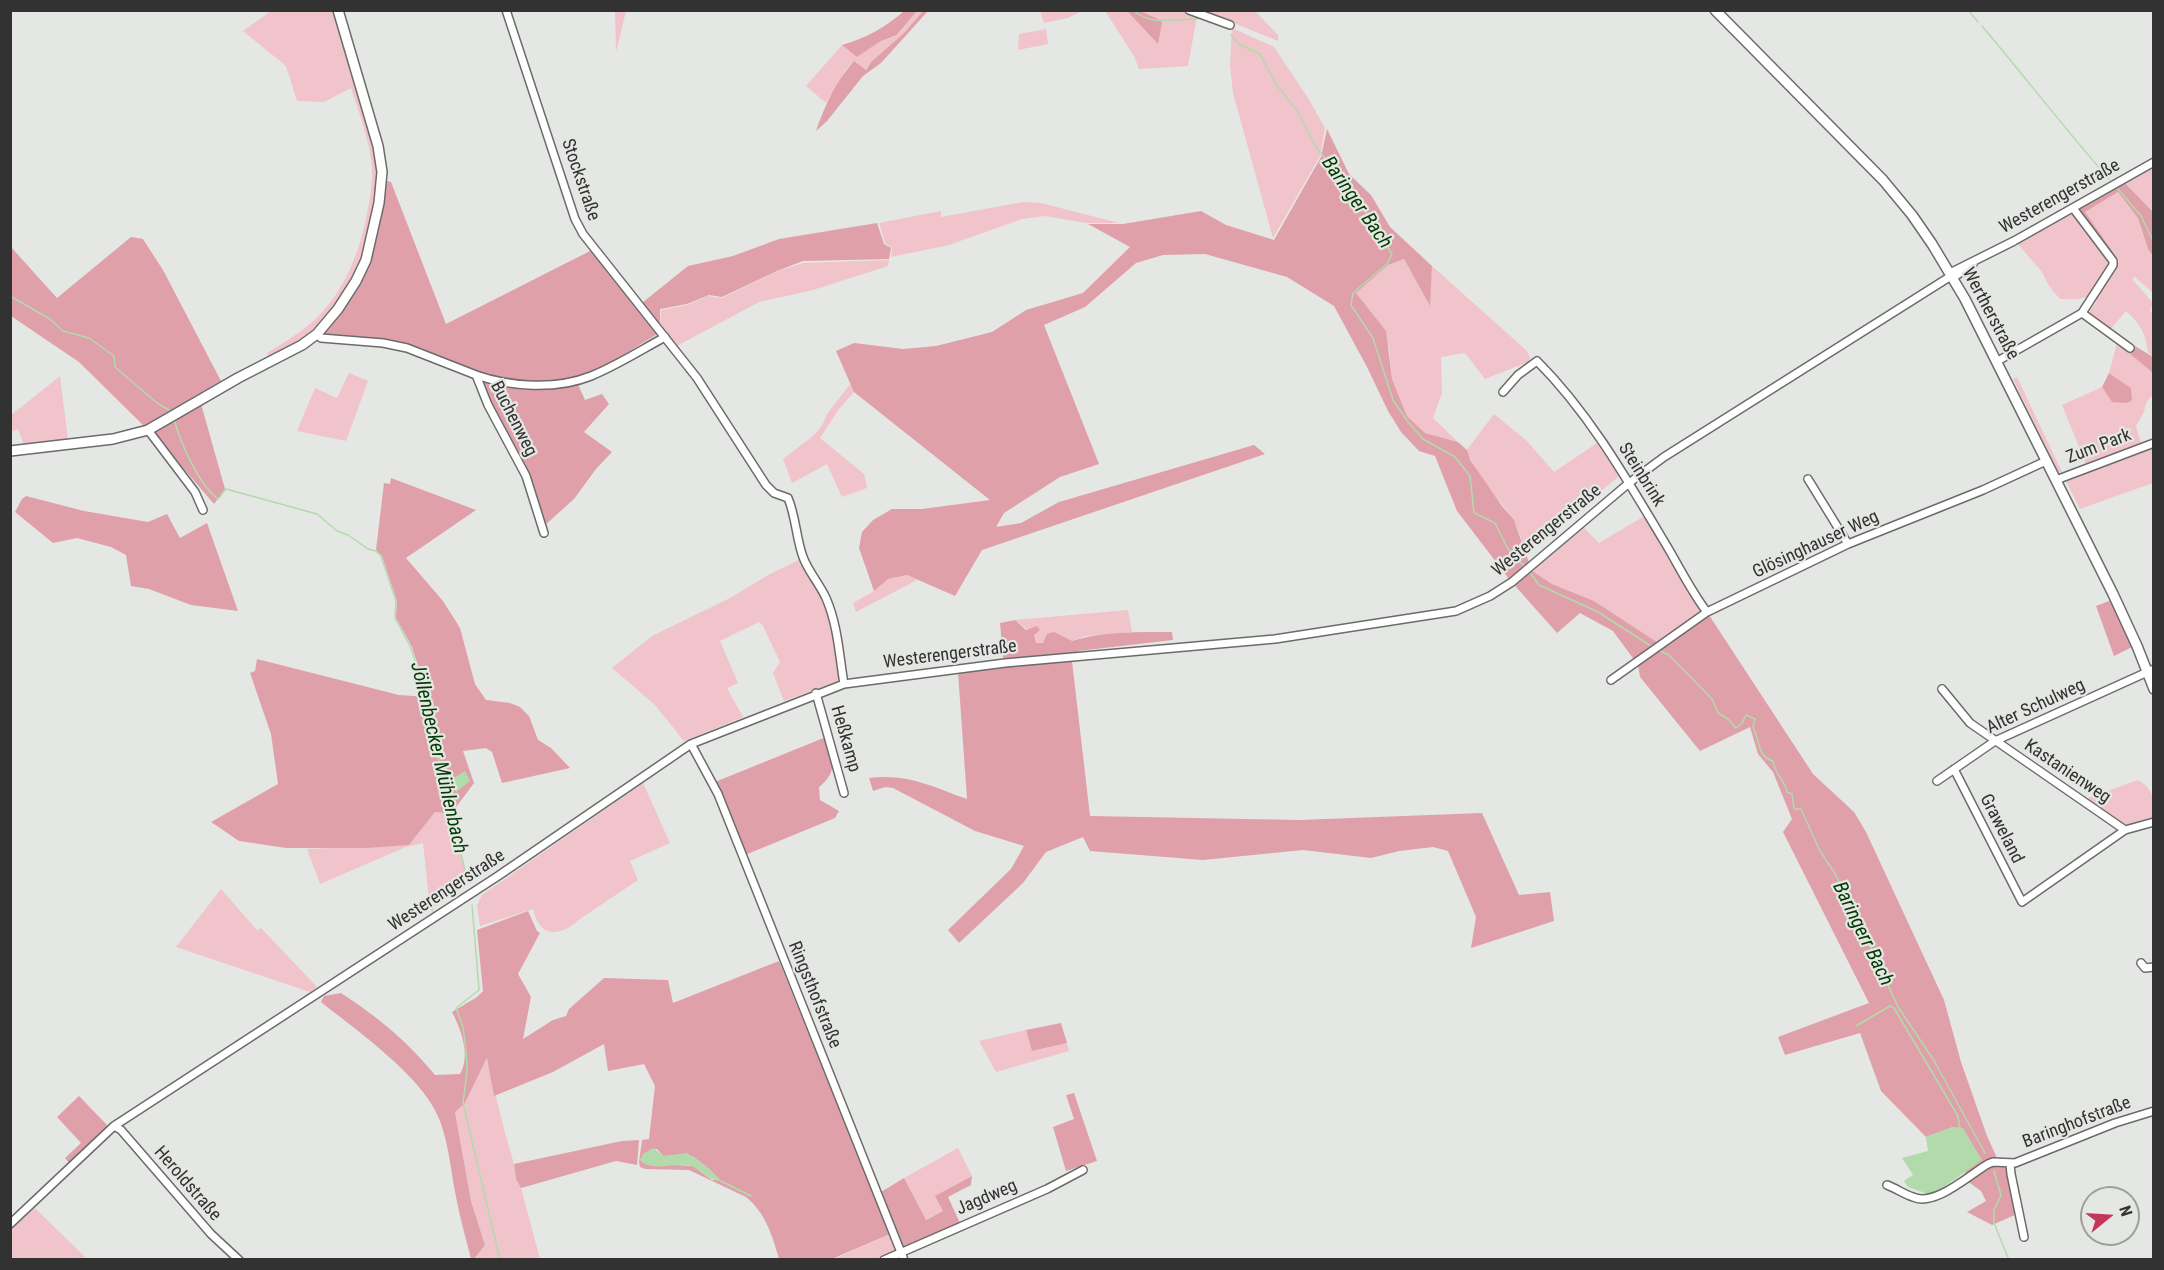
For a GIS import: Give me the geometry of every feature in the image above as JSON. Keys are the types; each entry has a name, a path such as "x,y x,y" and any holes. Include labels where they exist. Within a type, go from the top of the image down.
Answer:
{"main road":[{"path":"10,450 113,440 148,430 197,400 302,345 317,334 347,296 366,260 379,203 382,172 378,146 338,10"},
{"name":"Wertherstraße","path":"1715,10 1883,180 1912,215 1951,276 1996,362 2150,670 2154,689"}],"street":[{"name":"Stockstraße","path":"506,10 575,219 583,234 697,378 766,485 774,493 788,498 802,554 822,589 833,619 839,640 844,684"},
{"path":"1189,10 1230,25"},
{"name":"Westerengerstraße","path":"10,1224 114,1126 498,876 691,744 816,693 844,684 1005,663 1275,639 1456,611 1490,596 1525,570 1629,483 1702,432 1951,276 2154,162"},
{"path":"1996,362 2082,313 2113,265 2113,261 2073,207"},
{"path":"2082,313 2130,348"},
{"name":"Buchenweg","path":"317,334 321,338 383,343 417,350 476,375 501,382 552,385 568,383 593,375 665,337"},
{"name":"Steinbrink","path":"1503,393 1518,375 1537,361 1552,376 1600,438 1707,612"},
{"name":"Buchenweg","path":"476,375 488,405 526,476 544,533"},
{"path":"148,430 195,492 203,510"},
{"name":"Zum Park","path":"2056,480 2154,443"},
{"name":"Glösinghauser Weg","path":"1611,680 1707,612 1848,544 1983,490 2046,461"},
{"path":"1808,479 1848,544"},
{"name":"Alter Schulweg","path":"1937,781 1995,741 2150,670"},
{"name":"Kastanienweg","path":"1942,689 1970,723 2125,830"},
{"name":"Heßkamp","path":"816,693 844,793"},
{"name":"Ringsthofstraße","path":"691,744 718,794 902,1256"},
{"name":"Graweland","path":"1954,769 2022,902 2125,830"},
{"path":"2125,830 2154,822"},
{"path":"2141,963 2145,968 2154,967"},
{"name":"Baringhofstraße","path":"1887,1185 1914,1198 1940,1195 1993,1162 2010,1164 2115,1123 2154,1112"},
{"name":"Heroldstraße","path":"114,1126 121,1130 211,1234 239,1260"},
{"path":"2010,1164 2024,1237"},
{"name":"Jagdweg","path":"884,1260 902,1256 1083,1170"}],"shaded area":[{"path":"1040,10 1082,11 1068,18 1044,23"},
{"path":"271,11 336,11 377,156 378,179 376,204 363,255 340,301 326,321 305,341 269,360 267,353 314,320 326,308 345,279 359,247 372,185 371,158 367,137 351,88 324,102 297,101 286,66 243,31"},
{"path":"615,11 626,11 616,52"},
{"path":"904,11 917,11 897,35 881,41 857,57 842,45 875,31"},
{"path":"917,11 923,11 904,33 865,70 854,61 846,69 826,103 806,86 842,45 857,57 881,41 898,35"},
{"path":"923,11 928,11 881,63 863,76 827,121 816,131 832,94 854,61 866,70 871,62 904,33"},
{"path":"1105,11 1127,11 1157,43 1162,23 1140,11 1184,11 1197,16 1188,66 1139,69 1134,56"},
{"path":"1127,11 1140,11 1160,20 1162,23 1158,44"},
{"path":"1201,11 1255,11 1278,35 1278,41 1229,21 1202,13"},
{"path":"1232,28 1274,47 1325,128 1320,156 1273,238 1233,93 1230,65"},
{"path":"1046,29 1048,44 1018,50 1019,34"},
{"path":"1327,129 1349,174 1371,195 1390,227 1432,266 1430,306 1404,259 1388,265 1356,293 1386,331 1392,379 1407,416 1425,433 1458,442 1467,450 1471,461 1514,520 1532,571 1552,584 1594,601 1660,644 1683,629 1687,631 1709,615 1813,774 1854,812 1866,832 1944,1000 1961,1062 1987,1136 1997,1158 2006,1161 2017,1214 1992,1225 1967,1212 1986,1201 1981,1191 1967,1181 1965,1172 1981,1159 1972,1145 1953,1127 1926,1137 1881,1091 1860,1033 1785,1055 1778,1037 1869,1003 1783,832 1792,819 1773,772 1758,754 1750,727 1700,751 1640,677 1638,665 1613,631 1580,613 1557,633 1509,579 1457,511 1435,456 1419,451 1401,432 1334,306 1287,277 1205,254 1163,255 1136,263 1085,307 1044,325 1099,464 1060,477 1004,513 996,527 1021,523 1059,502 1254,445 1265,454 982,550 955,596 907,575 888,579 874,591 859,548 862,532 873,520 892,509 922,509 990,500 854,392 836,351 854,343 903,349 936,346 992,332 1026,310 1083,293 1130,247 1088,224 1123,224 1201,211 1226,225 1274,240 1321,157"},
{"path":"2153,166 2153,212 2124,182"},
{"path":"383,180 391,182 446,324 594,249 659,333 592,374 553,383 500,379 474,372 420,348 383,340 324,336 323,332 358,281"},
{"path":"2124,182 2153,212 2153,256 2148,249 2138,218 2118,192 2085,212 2117,258 2114,260 2076,209"},
{"path":"2118,192 2138,218 2148,249 2153,256 2153,293 2135,277 2132,279 2153,303 2150,310 2153,314 2153,357 2148,352 2142,329 2126,311 2109,331 2087,315 2097,301 2093,298 2119,261 2084,212"},
{"path":"1023,202 1041,203 1119,223 1086,223 1045,216 1022,219 949,245 891,257 892,248 885,243 879,223 941,211 941,217"},
{"path":"2074,213 2110,263 2090,296 2060,299 2049,286 2042,272 2017,243"},
{"path":"877,223 884,244 891,248 889,259 803,261 722,297 709,295 687,304 660,309 660,327 642,303 688,266 733,256 779,239"},
{"path":"131,237 143,239 163,270 221,381 144,426 79,362 11,316 11,247 57,298"},
{"path":"1404,259 1429,304 1432,266 1527,351 1530,358 1528,362 1485,379 1465,353 1441,357 1442,393 1433,418 1458,442 1425,433 1407,416 1392,379 1389,347 1356,293 1388,265"},
{"path":"889,260 888,266 813,290 759,302 675,347 660,328 661,310 687,305 708,296 722,298 778,271 803,263"},
{"path":"2117,343 2153,373 2153,394 2146,403 2136,426 2141,443 2086,464 2062,405 2102,387 2112,402 2131,388 2109,373"},
{"path":"2135,346 2153,357 2153,373 2129,353"},
{"path":"349,373 368,381 346,441 297,431 315,388 337,398"},
{"path":"2109,373 2131,388 2132,400 2127,403 2112,402 2102,387"},
{"path":"60,376 68,440 24,445 18,429 13,431 11,428 10,416"},
{"path":"2017,377 2062,472 2058,472 2013,379"},
{"path":"485,380 503,383 577,382 585,400 602,394 609,404 584,432 612,452 574,499 545,525 527,475 480,382"},
{"path":"851,383 854,392 839,409 820,438 864,474 867,488 842,497 827,464 792,483 783,459 813,436 822,426 827,414"},
{"path":"201,404 225,489 214,504 153,433 153,430"},
{"path":"1494,414 1527,441 1554,472 1597,443 1619,476 1527,554 1514,522 1482,477 1467,450"},
{"path":"2153,448 2153,483 2080,509 2066,481"},
{"path":"391,478 476,510 406,558 443,601 460,628 475,684 486,700 510,703 520,707 529,716 538,740 551,748 570,768 502,783 492,752 486,748 463,751 474,783 451,814 435,812 409,845 366,848 286,848 239,841 211,822 278,784 271,734 250,673 255,671 257,659 399,695 428,697 412,647 396,618 397,601 382,556 376,550 384,483 390,484"},
{"path":"26,496 84,511 148,522 167,514 180,538 207,523 238,611 191,605 149,589 131,586 126,555 111,547 77,538 53,543 15,512"},
{"path":"1646,515 1704,615 1660,644 1594,601 1552,584 1531,571 1582,526 1599,543"},
{"path":"801,559 822,595 837,637 841,680 784,701 773,673 780,662 759,622 720,641 738,683 727,688 743,717 684,741 655,705 612,668 652,636 730,598"},
{"path":"907,575 917,580 856,612 853,603 874,591 888,579"},
{"path":"2114,599 2134,646 2114,656 2096,606"},
{"path":"1128,610 1132,632 1086,636 1072,641 1036,643 1034,635 1015,620"},
{"path":"1015,620 1026,630 1037,626 1040,630 1034,635 1036,643 1043,643 1047,634 1054,632 1072,641 1109,634 1172,632 1173,640 1078,651 1072,661 1090,816 1299,820 1482,813 1519,895 1550,892 1554,921 1471,948 1476,917 1448,851 1433,847 1399,851 1371,858 1303,850 1203,860 1090,851 1083,837 1046,852 1023,883 959,943 948,930 1011,869 1024,846 975,831 893,788 885,787 873,791 869,778 908,779 967,799 958,672 1004,667 1000,623"},
{"path":"826,737 832,758 832,770 826,781 819,787 820,800 839,811 835,818 745,855 715,782"},
{"path":"465,771 470,781 456,792 452,779"},
{"path":"2138,780 2151,792 2153,820 2126,826 2085,799"},
{"path":"643,783 670,843 630,861 638,880 560,931 550,932 542,927 533,909 480,926 477,905 482,895"},
{"path":"435,812 451,814 468,884 434,907 433,913 430,909 423,843 406,847 320,884 307,849 409,845"},
{"path":"221,889 257,930 261,928 317,987 310,992 176,947"},
{"path":"528,911 540,933 518,974 531,997 523,1039 553,1020 566,1016 569,1009 604,978 668,980 673,1003 779,961 890,1234 832,1259 779,1259 763,1217 746,1197 689,1170 640,1167 642,1140 649,1139 655,1086 644,1064 608,1071 604,1044 553,1072 494,1096 487,1058 465,1103 455,1112 471,1201 485,1245 474,1259 471,1259 446,1139 432,1105 420,1088 388,1056 321,1002 324,996 341,993 391,1030 435,1075 460,1074 465,1059 464,1043 452,1012 483,991 477,930","holes":["657,1149 663,1156 692,1156 720,1180 712,1180 693,1166 676,1165 649,1150"]},
{"path":"1061,1023 1067,1043 1032,1051 1026,1030"},
{"path":"1026,1030 1032,1051 1067,1043 1069,1051 996,1072 979,1041"},
{"path":"488,1057 516,1177 540,1259 474,1259 485,1245 471,1201 455,1111 465,1103"},
{"path":"1074,1093 1097,1161 1066,1171 1053,1127 1074,1119 1066,1095"},
{"path":"79,1096 108,1126 69,1163 65,1158 81,1143 57,1117"},
{"path":"1953,1127 1963,1128 1982,1160 1941,1189 1928,1194 1908,1187 1904,1181 1913,1175 1902,1158 1928,1151 1926,1137"},
{"path":"639,1140 637,1165 616,1161 521,1188 516,1179 514,1164 622,1141"},
{"path":"654,1148 663,1156 687,1153 721,1181 712,1179 691,1166 644,1164 640,1160 643,1154"},
{"path":"958,1148 972,1176 936,1196 943,1211 925,1220 904,1178"},
{"path":"972,1176 971,1185 948,1197 960,1223 903,1247 881,1192 904,1178 926,1220 943,1211 935,1196"},
{"path":"35,1208 85,1257 76,1260 11,1259 10,1230"},
{"path":"890,1234 896,1251 876,1259 832,1260"}],"waterway":[{"name":"Baringer Bach","path":"1133,10 1156,20 1198,19"},
{"path":"1968,10 1978,22"},
{"path":"1982,26 2109,179"},
{"name":"Baringer Bach","path":"1231,35 1239,44 1260,54 1275,83 1299,113 1316,147 1361,205 1392,254 1387,264 1353,293 1351,305 1373,338 1393,400 1423,439 1455,457 1470,476 1474,513 1495,523 1508,549 1526,568"},
{"path":"2118,189 2141,216 2154,243"},
{"path":"10,296 50,319 63,331 89,338 114,356 115,367 157,403 171,411"},
{"name":"Jöllenbecker Mühlenbach","path":"174,419 197,474 218,499 226,489 317,514 337,531 348,535 381,556 396,601 395,618 411,648 427,697 427,727 438,757 468,883"},
{"path":"1529,571 1539,585 1598,612 1654,648"},
{"name":"Baringerr Bach","path":"1658,650 1669,655 1712,699 1718,713 1736,728 1746,715 1755,719 1753,727 1761,752 1773,761 1787,792 1792,794 1794,809 1801,809 1820,851 1836,875 1855,921 1866,937 1898,1007 1933,1059 1985,1153"},
{"name":"Jöllenbecker Mühlenbach","path":"472,905 479,990 456,1008 463,1027 466,1050 467,1071 463,1103 500,1260"},
{"path":"1856,1026 1890,1006 1894,1008 1958,1116 1960,1128"},
{"path":"1994,1171 2001,1195 1994,1210 1994,1223 2009,1260"},
{"path":"721,1181 751,1196"}]}
